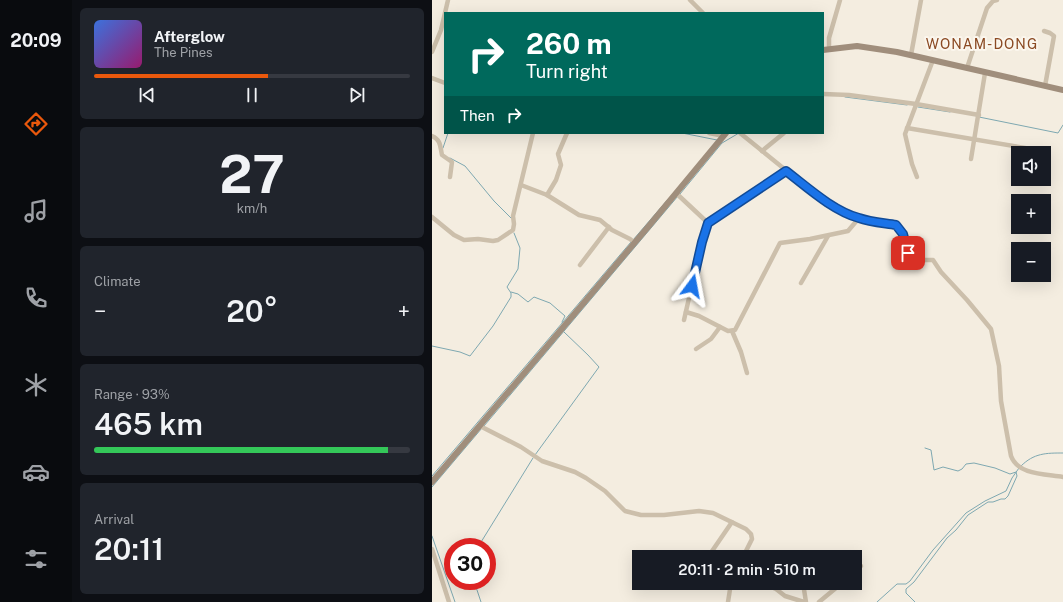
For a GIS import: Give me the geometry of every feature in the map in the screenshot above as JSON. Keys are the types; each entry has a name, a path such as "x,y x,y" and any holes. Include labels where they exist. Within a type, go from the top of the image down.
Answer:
{"street":[{"path":"445,12 448,0"},
{"path":"690,0 702,12"},
{"path":"840,0 826,49 857,46 873,48 911,55 1063,90"},
{"path":"911,55 921,0"},
{"path":"967,68 987,8 993,1 997,0"},
{"path":"432,52 441,30 444,17"},
{"path":"1044,31 1050,32 1054,36 1045,86"},
{"path":"917,177 912,164 905,134 932,60"},
{"path":"971,160 985,73"},
{"path":"432,78 444,83"},
{"path":"824,94 916,104 979,116"},
{"path":"907,128 1014,146"},
{"path":"432,217 459,238 464,240 498,240 513,230 513,216 533,134"},
{"path":"548,195 556,180 561,165 558,154 567,134"},
{"path":"432,482 635,244 725,134"},
{"path":"741,134 786,171 841,211 859,218 896,225 903,234 908,253 913,260 933,260 941,272 988,325 993,335 999,366 1001,402 1011,456 1014,463 1024,469 1063,477"},
{"path":"762,151 783,134"},
{"path":"432,136 438,140 442,155 452,162 450,177"},
{"path":"684,320 702,242 708,223 786,171"},
{"path":"521,185 548,195 579,214 600,220 630,239 635,244"},
{"path":"676,194 708,223"},
{"path":"732,331 737,326 780,243 828,236 848,231 859,218"},
{"path":"580,265 609,227"},
{"path":"801,283 828,236"},
{"path":"686,312 728,331 732,331"},
{"path":"696,349 711,339 720,327"},
{"path":"732,331 741,352 747,373"},
{"path":"480,426 542,461 575,472 586,478 604,491 625,511 641,515 706,512 713,513 746,528 751,534 752,538 747,550"},
{"path":"713,550 732,522"},
{"path":"432,549 449,602"},
{"path":"728,602 731,590"},
{"path":"777,590 785,596 805,602 804,590"},
{"path":"819,602 834,590"}],"waterway":[{"path":"845,97 907,105"},
{"path":"918,107 950,112"},
{"path":"979,117 1058,133 1063,125"},
{"path":"443,148 448,134"},
{"path":"687,134 717,140"},
{"path":"680,194 722,143 737,134"},
{"path":"450,158 465,166 494,201 511,218"},
{"path":"484,426 678,196"},
{"path":"633,240 669,198"},
{"path":"432,346 460,352 470,356 493,326 511,297 511,293 507,287 518,269 520,248 514,233"},
{"path":"432,476 631,242"},
{"path":"511,292 518,294 528,302 534,297 550,303 565,316 562,322"},
{"path":"535,455 599,367 564,332"},
{"path":"432,487 482,428"},
{"path":"915,602 906,593 906,589 914,582 947,538 956,530 968,515 988,502 1005,499 1008,496 1017,476 1016,472 1010,474 995,468 974,463 966,464 958,471 943,467 934,470 931,450 925,448"},
{"path":"1021,466 1036,456 1051,453 1063,453"},
{"path":"484,538 533,458"},
{"path":"877,602 897,584 906,584 910,581 933,550 966,513 985,501 1006,491 1019,468"},
{"path":"432,536 455,602"},
{"path":"477,590 481,602"}],"district":[{"name":"WONAM-DONG","path":"982,44"}],"route":[{"path":"692,286 708,223 786,171 841,211 859,218 896,225 903,234 908,253"}]}
